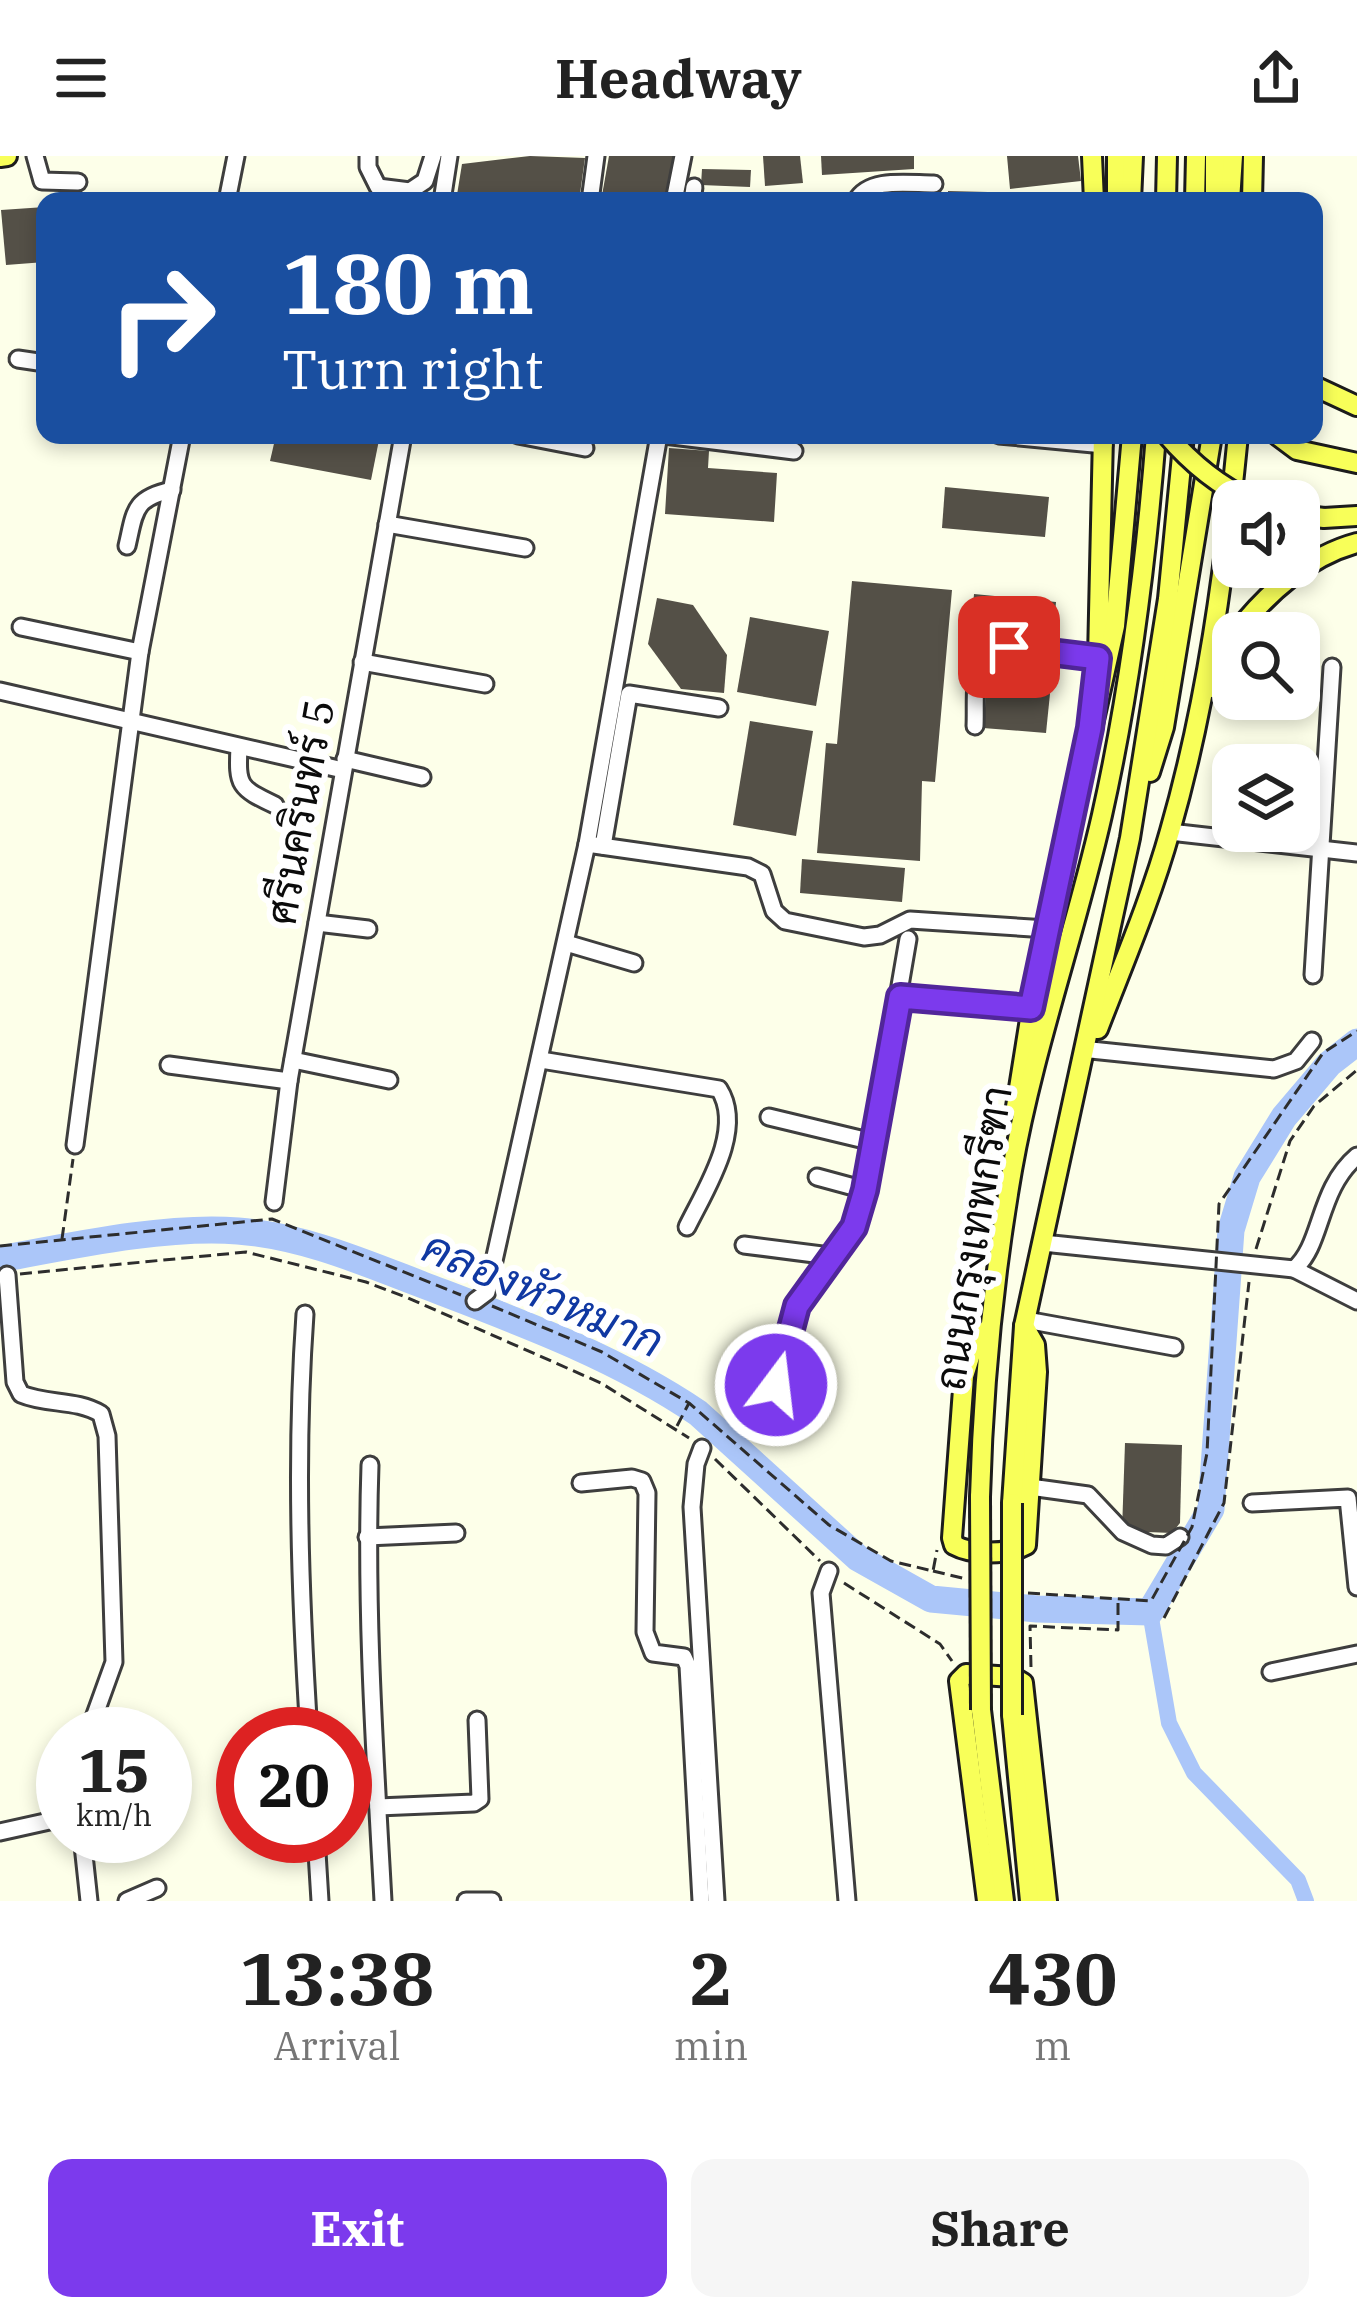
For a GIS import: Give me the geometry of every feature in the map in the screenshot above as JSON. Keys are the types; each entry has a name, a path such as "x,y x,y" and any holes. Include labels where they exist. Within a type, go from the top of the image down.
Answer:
{"main road":[{"path":"1093,156 1094,192"},
{"path":"1117,156 1117,192"},
{"path":"1131,192 1133,156"},
{"path":"1166,192 1167,156"},
{"path":"1195,192 1196,156"},
{"path":"1215,156 1215,192"},
{"path":"1233,192 1246,158"},
{"path":"1246,158 1252,192"},
{"path":"1323,390 1357,406"},
{"path":"1090,728 1098,658 1103,444"},
{"path":"1012,1166 1016,1100 1031,1008 1114,626 1131,444"},
{"name":"ถนนกรุงเทพกรีฑา","path":"1004,1901 981,1710 980,1497 988,1329 1012,1166 1102,815 1141,596 1155,444"},
{"path":"1175,444 1217,480"},
{"name":"ถนนกรุงเทพกรีฑา","path":"1030,1901 1012,1715 1012,1503 1025,1323 1130,838 1168,599 1183,444"},
{"path":"1130,838 1164,727 1211,444"},
{"path":"1077,1084 1170,832 1185,773 1212,639 1237,444"},
{"path":"1289,444 1357,463"},
{"path":"1320,518 1357,515"},
{"path":"1252,612 1293,575 1357,543"},
{"path":"1185,773 1212,698"},
{"path":"988,1329 975,1341 964,1376 952,1538 963,1550 1022,1549 1026,1545 1036,1372 1035,1345 1025,1323"},
{"path":"988,1901 958,1681 962,1676 1013,1678 1023,1683 1047,1901"}],"street":[{"path":"35,156 38,175 48,184 78,182"},
{"path":"229,192 236,156"},
{"path":"368,156 378,188 410,191 425,181 433,156"},
{"path":"443,192 449,156"},
{"path":"591,192 596,156"},
{"path":"676,192 683,156"},
{"path":"861,192 870,186 934,184"},
{"path":"18,359 36,362"},
{"path":"75,1145 140,652 180,444"},
{"name":"ศรีนครินทร์ 5","path":"274,1202 293,1060 401,444"},
{"path":"564,444 585,448"},
{"path":"595,845 660,444"},
{"path":"736,444 794,451"},
{"path":"127,547 138,505 172,490"},
{"path":"387,524 525,548"},
{"path":"21,627 140,652"},
{"path":"975,726 980,662 989,651 1009,647 1098,658"},
{"path":"362,662 485,684"},
{"path":"1320,824 1333,667"},
{"path":"0,692 239,747 422,777"},
{"path":"475,1301 488,1292 566,943 595,845 629,694 719,708"},
{"path":"239,747 237,777 242,787 275,805"},
{"path":"1170,832 1212,837"},
{"path":"595,845 748,867 762,874 774,911 785,921 864,937 880,935 910,920 1047,928"},
{"path":"1320,848 1357,853"},
{"path":"1313,975 1318,852"},
{"path":"317,923 368,928"},
{"path":"776,1385 797,1306 854,1227 865,1190 908,939"},
{"path":"566,943 634,963"},
{"path":"900,997 1031,1008"},
{"path":"1090,1050 1274,1069 1296,1061 1312,1041"},
{"path":"293,1060 389,1080"},
{"path":"541,1060 719,1089 728,1112 719,1161 687,1227"},
{"path":"169,1065 290,1081"},
{"path":"769,1118 873,1142"},
{"path":"1294,1269 1310,1247 1333,1182 1357,1156"},
{"path":"817,1177 865,1190"},
{"path":"1043,1244 1294,1269 1357,1301"},
{"path":"744,1245 830,1256"},
{"path":"7,1275 15,1382 21,1394 87,1406 101,1414 106,1436 114,1662 98,1707"},
{"path":"305,1314 299,1452 308,1707"},
{"path":"1025,1323 1174,1347"},
{"path":"702,1448 692,1507 716,1901"},
{"path":"370,1465 367,1537 383,1901"},
{"path":"581,1483 632,1478 642,1480 647,1493 645,1632 652,1653 685,1657 688,1666 701,1901"},
{"path":"1030,1487 1088,1495 1123,1532 1152,1545 1166,1546 1180,1538"},
{"path":"1252,1503 1348,1498 1357,1587"},
{"path":"367,1537 456,1533"},
{"path":"829,1571 821,1593 847,1901"},
{"path":"1271,1672 1357,1654"},
{"path":"378,1807 474,1803 481,1798 477,1720"},
{"path":"0,1832 36,1823"},
{"path":"85,1863 89,1901"},
{"path":"318,1863 320,1901"},
{"path":"127,1901 157,1888"},
{"path":"466,1901 492,1901"}],"path":[{"path":"1026,1592 1151,1601 1192,1527 1207,1453 1219,1204 1323,1053 1357,1030"},
{"path":"1255,1255 1290,1141 1314,1106 1357,1070"},
{"path":"62,1241 75,1145"},
{"path":"0,1246 272,1219 602,1352 689,1403 830,1525 891,1561 979,1582"},
{"path":"7,1275 246,1252 365,1282 408,1298 601,1383 676,1427 808,1546 829,1571 940,1644 962,1676"},
{"path":"1164,1618 1223,1503 1251,1268"},
{"path":"676,1427 689,1403"},
{"path":"933,1571 937,1549 952,1538"},
{"path":"1023,1683 1031,1676 1030,1626 1118,1630 1118,1599"}],"building":[{"path":"530,156 585,158 580,192 457,192 462,164"},
{"path":"609,156 674,156 668,192 603,192"},
{"path":"763,156 800,156 803,183 765,186"},
{"path":"821,156 914,156 914,169 822,175"},
{"path":"1007,156 1078,156 1081,181 1010,189"},
{"path":"702,169 751,170 750,187 701,185"},
{"path":"36,208 36,263 6,265 1,210"},
{"path":"274,444 378,444 371,480 270,461"},
{"path":"669,448 709,451 708,468 777,473 774,522 665,514"},
{"path":"945,487 1049,497 1045,537 942,528"},
{"path":"852,581 952,590 935,782 922,781 920,861 817,853 826,743 837,744"},
{"path":"974,594 1056,602 1053,635 971,627"},
{"path":"657,598 693,605 727,655 724,693 681,689 648,644"},
{"path":"750,617 829,631 816,706 737,692"},
{"path":"989,668 1052,674 1046,733 983,728"},
{"path":"750,721 813,731 796,836 733,825"},
{"path":"802,859 905,868 902,902 800,893"},
{"path":"1125,1443 1182,1445 1180,1523 1172,1533 1122,1531"}],"waterway":[{"name":"คลองหัวหมาก","path":"0,1259 119,1238 210,1230 286,1238 332,1251 564,1341 666,1393 698,1413 858,1558 931,1599 1037,1609 1150,1612 1211,1509 1231,1230 1247,1177 1284,1117 1329,1064 1357,1042"},
{"path":"1150,1612 1169,1723 1194,1773 1298,1880 1306,1901"}],"route":[{"path":"776,1385 797,1306 854,1227 900,997 1031,1008 1090,728 1098,658 1009,647"}]}
